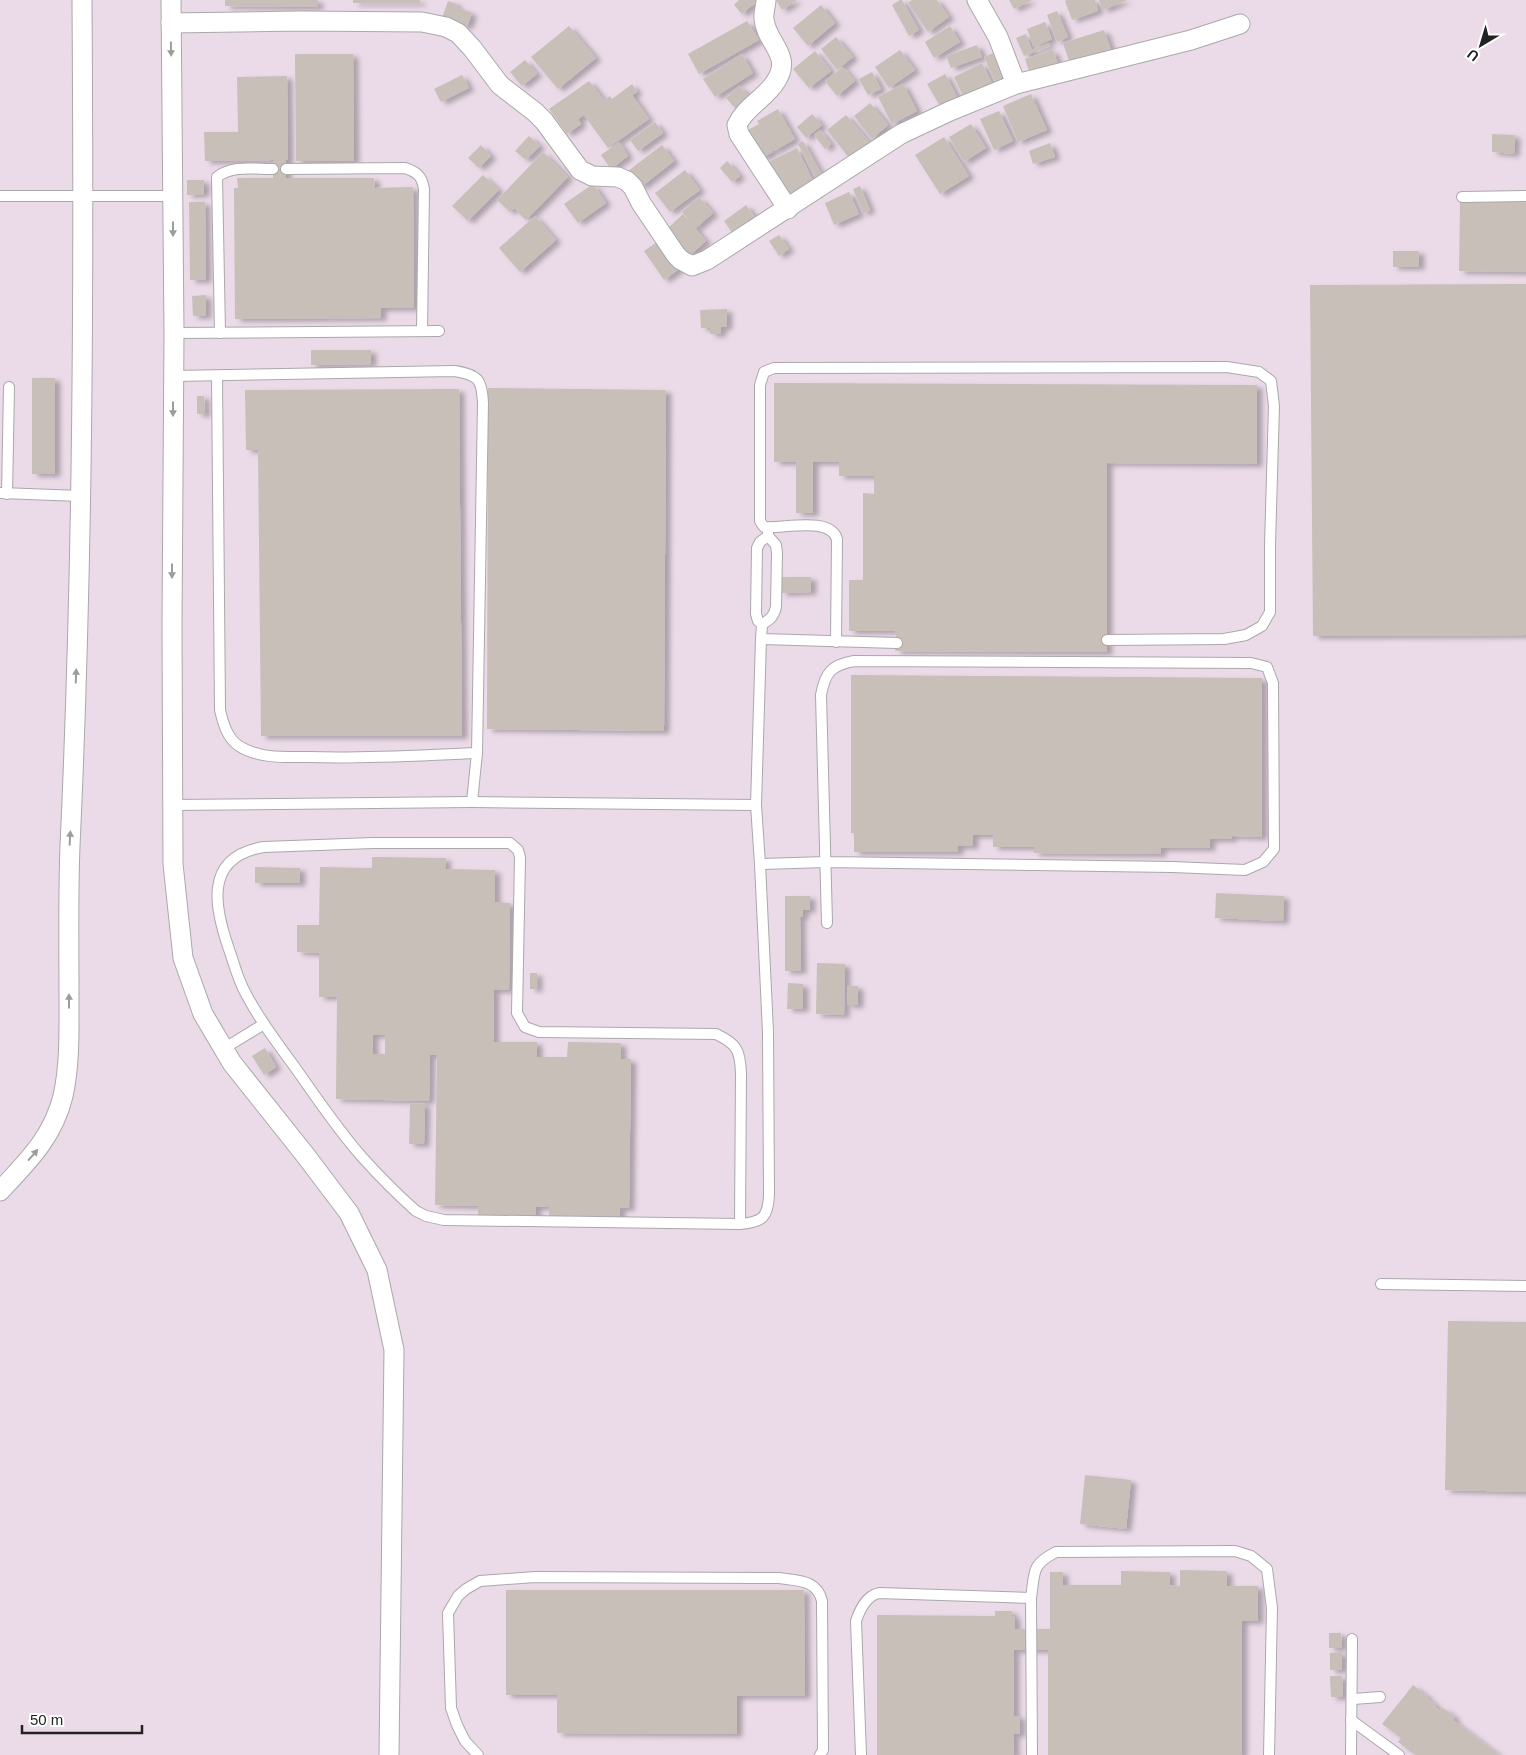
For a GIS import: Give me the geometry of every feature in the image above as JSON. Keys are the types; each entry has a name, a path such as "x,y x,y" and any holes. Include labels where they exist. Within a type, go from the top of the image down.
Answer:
{"street":[{"path":"0,1191 37,1151 52,1125 63,1096 67,1062 69,1022 69,873 73,788 80,496 83,196 82,0"},
{"path":"171,0 174,333 173,805 174,864 183,958 203,1014 223,1049 349,1213 377,1270 394,1350 389,1755"},
{"path":"766,0 764,20 781,57 779,76 775,83 744,114 736,125 739,134 788,208"},
{"path":"977,0 998,37 1016,84"},
{"path":"171,23 422,22 446,27 458,33 468,43 500,85 544,121 580,170 592,176 618,178 627,181 633,187 641,203 676,255 692,266 707,260 901,134 950,111 1016,84 1192,40 1240,24"}],"lane":[{"path":"286,169 405,168 414,171 421,177 424,189 422,332"},
{"path":"220,333 217,177 225,171 238,169 272,169"},
{"path":"0,196 173,196"},
{"path":"1462,197 1526,196"},
{"path":"174,333 439,332"},
{"path":"762,624 769,621 776,607 777,553 776,545 760,521 760,386 764,372 774,368 1227,368 1259,372 1270,381 1274,406 1270,612 1262,626 1246,635 1224,639 1108,640"},
{"path":"174,376 455,371 476,377 481,383 483,403 478,753 472,802"},
{"path":"217,376 220,710 224,727 239,746 252,752 274,756 353,759 478,753"},
{"path":"9,387 3,494 80,496"},
{"path":"762,624 758,621 756,614 757,548 760,542 768,531 800,525 824,527 832,530 836,534 837,539 836,642"},
{"path":"740,1224 741,1073 740,1060 734,1045 716,1034 539,1032 525,1027 517,1013 520,857 518,850 510,843 373,843 274,847 249,850 234,857 225,868 218,884 218,910 224,936 245,993 264,1024 330,1117 362,1158 416,1211 426,1216 444,1220 740,1224 759,1220 765,1216 768,1209 769,1194 768,1032 756,805 762,624"},
{"path":"761,639 897,643"},
{"path":"760,864 826,862 1172,867 1245,870 1263,862 1274,849 1273,683 1267,667 1251,663 854,661 841,663 831,670 824,680 821,695 826,862 827,923"},
{"path":"173,805 472,802 756,805"},
{"path":"223,1049 264,1024"},
{"path":"1381,1284 1526,1286"},
{"path":"1032,1755 1031,1598 1036,1566 1056,1552 1235,1551 1256,1558 1267,1569 1272,1608 1269,1755"},
{"path":"478,1755 465,1740 451,1708 448,1613 458,1596 480,1581 545,1577 779,1578 808,1583 820,1592 822,1601 823,1750 820,1755"},
{"path":"861,1755 856,1621 861,1609 872,1595 879,1593 1031,1598"},
{"path":"1351,1755 1353,1699 1352,1639"},
{"path":"1353,1699 1380,1697"},
{"path":"1352,1720 1399,1755"}],"shaded area":[{"path":"0,0 1526,0 1526,1755 0,1755"}],"building":[{"path":"225,0 318,0 318,7 225,6"},
{"path":"353,0 420,0 420,3 353,3"},
{"path":"739,0 758,0 742,14 734,5"},
{"path":"776,0 797,0 782,10"},
{"path":"902,0 919,30 909,36 892,5"},
{"path":"912,0 937,0 949,17 928,32 908,3"},
{"path":"1009,0 1032,0 1014,9"},
{"path":"1095,0 1098,11 1072,20 1065,1"},
{"path":"1099,0 1127,0 1103,10"},
{"path":"448,1 457,4 456,7 472,13 467,27 442,18"},
{"path":"821,5 835,23 808,46 793,28"},
{"path":"1057,11 1068,37 1057,42 1047,15"},
{"path":"747,21 759,40 699,74 688,54"},
{"path":"1045,22 1052,39 1034,47 1027,29"},
{"path":"569,26 596,58 558,89 531,57"},
{"path":"950,26 960,42 934,58 925,42"},
{"path":"1104,30 1112,53 1071,67 1063,43"},
{"path":"1026,34 1032,50 1048,43 1050,46 1024,56 1016,38"},
{"path":"836,37 853,57 837,70 821,49"},
{"path":"977,45 982,57 951,68 946,56"},
{"path":"900,50 915,70 889,88 875,67"},
{"path":"1053,50 1060,70 1032,79 1025,59"},
{"path":"815,51 831,71 809,88 793,69"},
{"path":"996,52 1007,75 995,81 984,57"},
{"path":"295,54 353,54 354,161 296,161"},
{"path":"742,54 753,73 715,97 703,79"},
{"path":"525,60 537,74 522,86 510,72"},
{"path":"982,63 994,88 966,102 954,77"},
{"path":"843,67 855,81 837,96 825,81"},
{"path":"872,72 881,89 868,95 859,79"},
{"path":"945,74 957,97 940,106 927,84"},
{"path":"462,75 469,88 441,102 434,89"},
{"path":"287,76 288,160 286,160 286,178 374,178 375,188 413,187 414,308 381,308 381,318 235,319 234,188 238,188 237,178 273,178 273,160 205,161 204,132 238,132 237,77"},
{"path":"589,81 604,100 610,96 612,99 632,84 637,92 632,95 649,119 608,148 584,115 578,119 581,124 567,134 549,109"},
{"path":"903,84 917,111 892,124 878,97"},
{"path":"739,86 751,98 738,111 726,98"},
{"path":"1031,94 1047,130 1018,142 1003,106"},
{"path":"870,103 888,125 872,139 854,116"},
{"path":"778,109 795,139 774,151 760,126 773,152 761,158 746,131 759,124 757,121"},
{"path":"999,111 1013,141 994,150 980,119"},
{"path":"812,114 822,125 806,138 797,127"},
{"path":"846,115 870,143 850,159 827,130"},
{"path":"655,122 663,133 638,151 630,140"},
{"path":"971,124 986,148 964,162 949,137"},
{"path":"820,130 831,144 825,149 814,135"},
{"path":"1492,134 1515,135 1514,154 1492,152"},
{"path":"529,136 540,146 526,160 515,151"},
{"path":"944,137 969,176 940,194 915,155"},
{"path":"803,141 824,179 818,183 798,144"},
{"path":"619,142 628,156 611,169 601,155"},
{"path":"1050,143 1055,157 1033,164 1029,151"},
{"path":"481,145 491,156 479,168 468,158"},
{"path":"662,145 674,161 641,187 628,171"},
{"path":"797,148 816,187 787,201 768,162"},
{"path":"543,152 568,177 526,220 514,208 510,212 497,200"},
{"path":"727,161 740,176 732,182 720,168"},
{"path":"685,170 700,190 670,212 655,193"},
{"path":"483,175 499,190 468,221 452,206"},
{"path":"187,180 204,180 204,194 187,195"},
{"path":"593,184 606,203 578,223 564,204"},
{"path":"860,186 870,210 863,213 853,189"},
{"path":"849,192 859,214 834,225 825,203"},
{"path":"699,197 713,213 696,228 682,212"},
{"path":"1460,200 1526,201 1526,272 1459,271"},
{"path":"189,202 205,202 206,280 190,280"},
{"path":"746,205 757,220 735,237 724,221"},
{"path":"683,214 706,241 689,256 666,230"},
{"path":"535,216 556,240 520,272 499,248"},
{"path":"779,235 789,249 779,256 769,241"},
{"path":"660,240 679,269 664,280 644,251"},
{"path":"1393,251 1419,251 1419,267 1393,267"},
{"path":"1526,284 1526,635 1313,636 1310,285"},
{"path":"206,295 206,316 193,316 192,296"},
{"path":"727,309 727,327 721,327 721,334 710,334 710,328 701,328 700,310"},
{"path":"311,350 371,350 371,364 311,365"},
{"path":"32,378 55,378 55,474 32,474"},
{"path":"774,383 1257,385 1257,464 1107,463 1107,652 895,651 897,643 895,631 849,631 849,580 863,580 863,493 874,494 874,476 839,476 839,462 813,462 813,513 796,513 796,462 774,462"},
{"path":"488,388 666,390 664,731 487,729"},
{"path":"459,389 462,736 261,736 258,450 246,450 245,390"},
{"path":"197,396 204,396 205,414 197,414"},
{"path":"781,577 811,577 811,592 781,593"},
{"path":"851,675 1262,678 1262,837 1232,836 1231,839 1210,839 1210,848 1161,848 1161,854 1034,853 1034,847 993,847 993,835 973,835 973,846 958,846 958,852 854,852 854,833 851,833"},
{"path":"372,857 446,858 445,869 495,870 495,902 510,903 509,990 494,990 494,1042 537,1042 537,1057 567,1057 568,1042 621,1043 621,1059 631,1059 629,1208 620,1208 620,1219 549,1218 549,1207 536,1207 536,1218 478,1217 478,1206 435,1205 437,1055 430,1055 429,1101 336,1099 337,997 319,997 319,953 297,952 297,925 319,925 320,867 372,868","holes":["373,1035 385,1035 385,1054 373,1054"]},
{"path":"255,867 300,868 300,883 255,883"},
{"path":"1216,893 1284,896 1283,921 1215,918"},
{"path":"785,896 810,896 810,910 803,910 803,917 800,917 801,971 785,971"},
{"path":"817,963 845,964 844,1015 816,1014"},
{"path":"530,973 537,973 537,989 530,989"},
{"path":"788,983 803,984 803,1009 787,1009"},
{"path":"847,986 858,986 858,1005 847,1005"},
{"path":"265,1048 276,1067 264,1075 252,1056"},
{"path":"410,1103 425,1104 424,1144 409,1144"},
{"path":"1448,1321 1526,1322 1526,1492 1445,1490"},
{"path":"1085,1475 1131,1480 1126,1529 1080,1524"},
{"path":"1180,1570 1227,1571 1227,1586 1258,1586 1258,1621 1242,1621 1242,1755 1048,1755 1048,1650 1014,1650 1014,1716 1020,1716 1020,1734 1014,1734 1014,1755 877,1755 877,1615 995,1616 995,1611 1012,1611 1012,1616 1015,1616 1015,1629 1050,1629 1050,1572 1063,1572 1063,1585 1121,1585 1121,1571 1170,1572 1170,1585 1180,1586"},
{"path":"506,1590 804,1590 805,1696 737,1696 737,1734 557,1733 557,1695 506,1695"},
{"path":"1329,1633 1341,1633 1342,1648 1329,1648"},
{"path":"1342,1652 1342,1670 1330,1670 1330,1653"},
{"path":"1330,1676 1342,1676 1343,1697 1331,1697"},
{"path":"1413,1685 1436,1705 1435,1707 1440,1711 1443,1708 1455,1717 1453,1720 1499,1755 1415,1755 1398,1742 1401,1738 1382,1724"}]}
